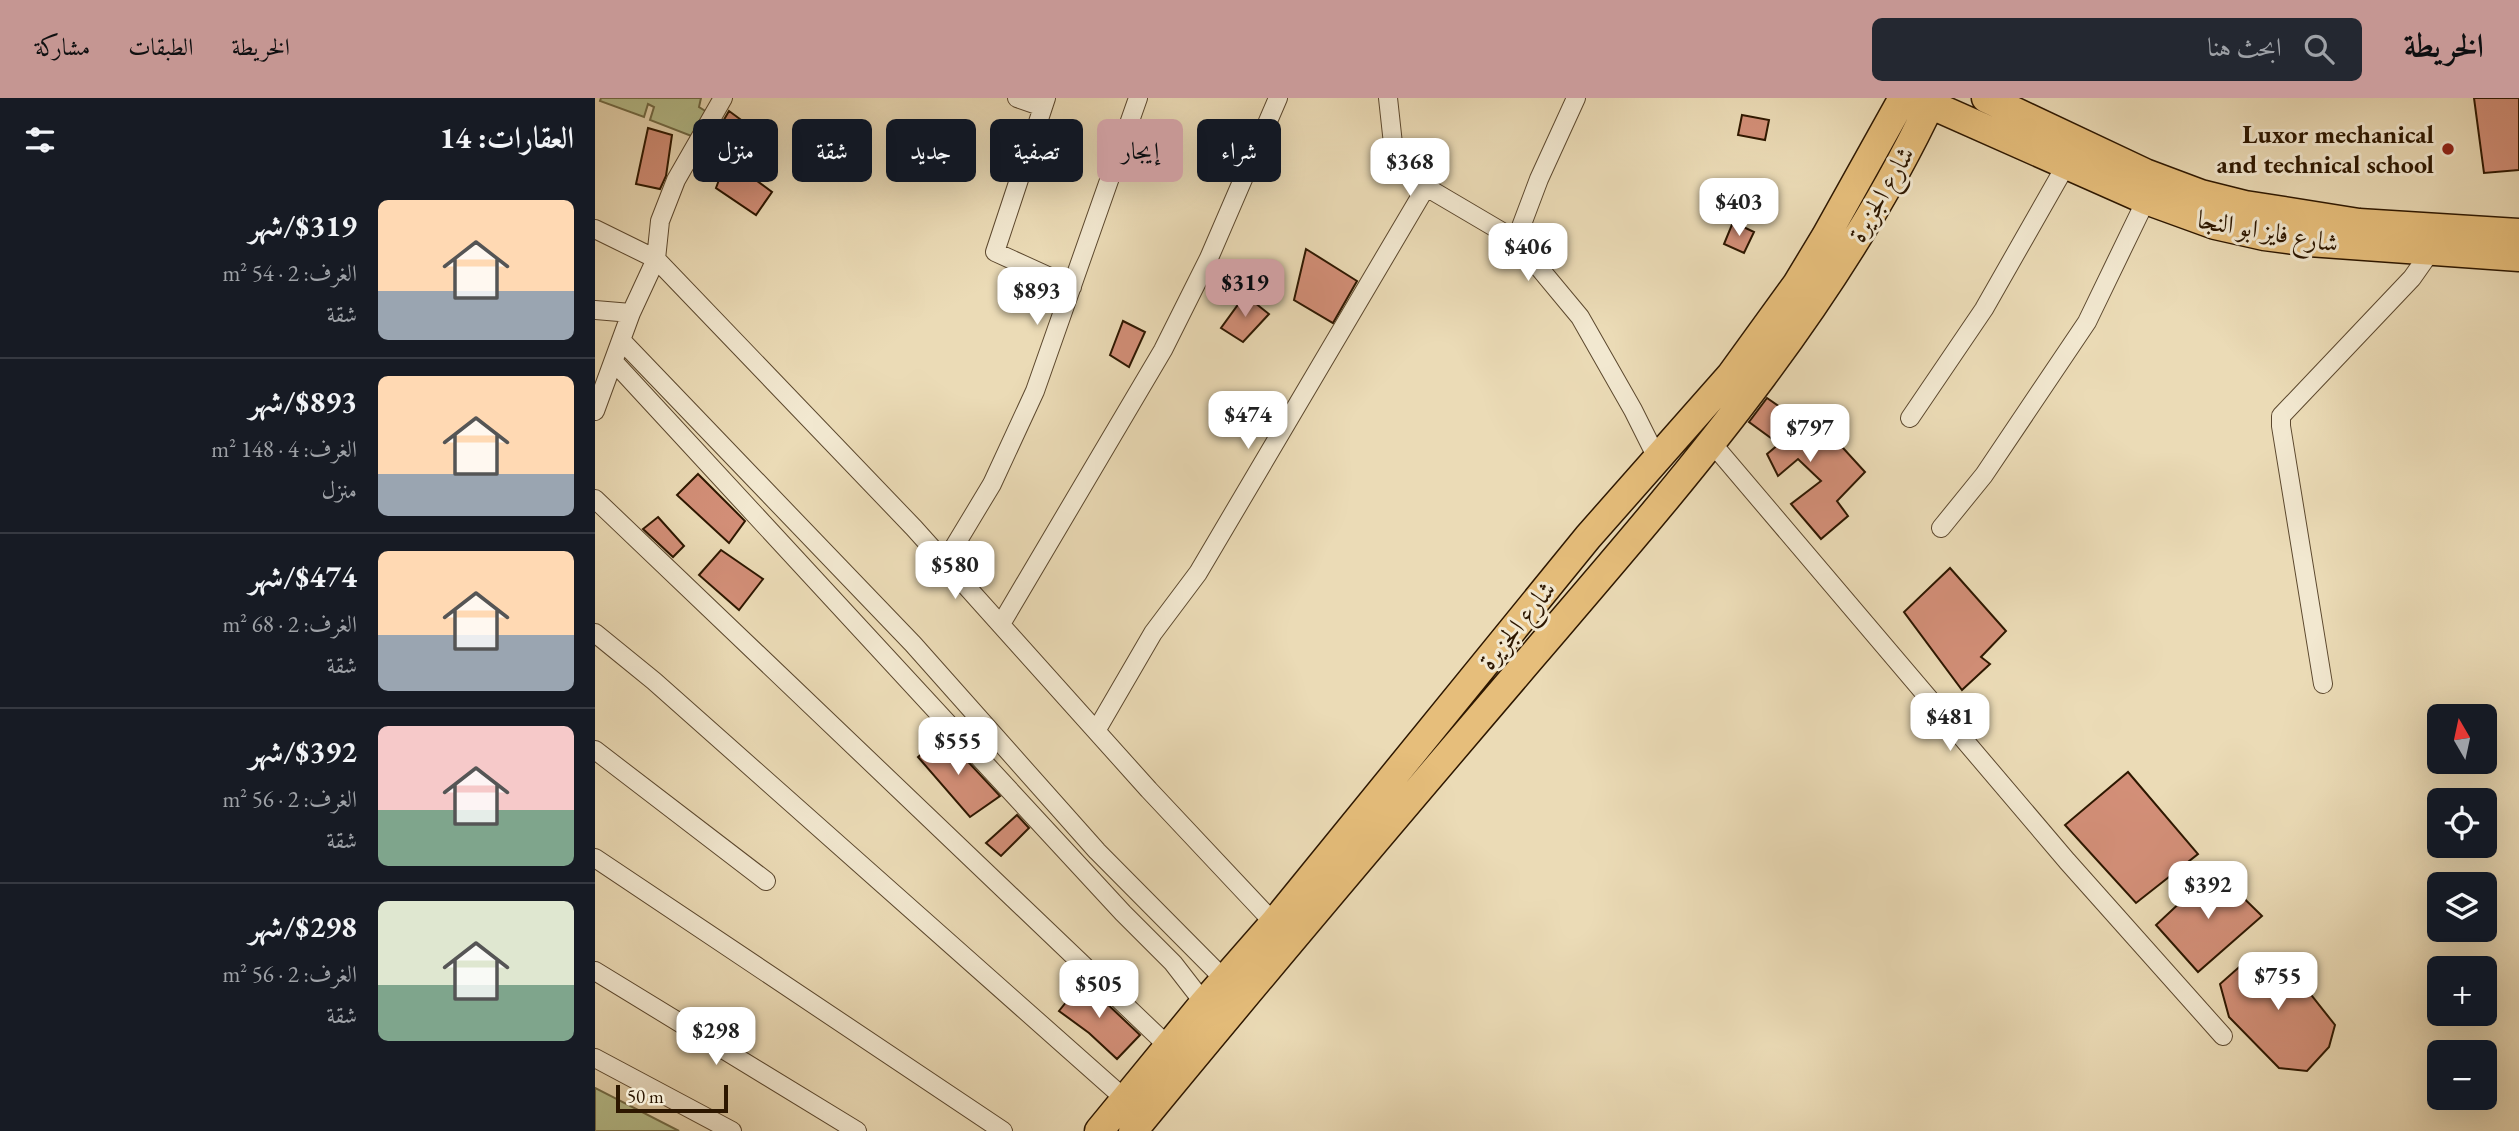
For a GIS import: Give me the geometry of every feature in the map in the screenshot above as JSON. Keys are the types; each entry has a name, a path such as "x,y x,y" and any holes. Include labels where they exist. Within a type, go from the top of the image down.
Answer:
{"main road":[{"name":"شارع فايز ابو النجا","path":"1986,98 2145,173 2201,194 2431,251 2519,257"},
{"name":"شارع فايز ابو النجا","path":"1920,100 2194,219 2264,236 2519,233"},
{"name":"شارع الجزيرة","path":"1099,1131 1224,980 1282,928 1616,558 1753,390 1831,280 1899,164 1920,100"},
{"name":"شارع الجزيرة","path":"1133,1131 1282,928 1588,537 1731,375 1797,284 1826,236 1920,100"},
{"path":"1588,537 1616,558"}],"street":[{"path":"595,411 631,313 656,259 660,221 676,180 723,98"},
{"path":"1017,98 1045,102 995,252 1072,287"},
{"path":"945,562 992,484 1035,391 1138,98"},
{"path":"1001,624 1163,350 1209,258 1277,98"},
{"path":"1388,98 1395,153 1404,170 1426,187 1516,240 1580,317 1658,460"},
{"path":"1516,240 1539,179 1576,98"},
{"path":"1910,418 1984,309 2066,165"},
{"path":"1096,731 1153,633 1198,573 1426,187"},
{"path":"1941,528 1984,475 2087,322 2146,200"},
{"path":"595,229 656,259 945,562 1096,731 1282,928"},
{"path":"2323,684 2280,420 2285,411 2411,278 2431,251"},
{"path":"595,310 631,313"},
{"path":"621,340 913,644 1097,851 1224,980"},
{"path":"614,362 1123,914 1173,963 1204,1003"},
{"path":"1711,442 2067,861 2223,1036"},
{"path":"595,499 1170,1047"},
{"path":"595,633 654,681 1125,1099"},
{"path":"595,750 766,881"},
{"path":"595,858 1003,1131"},
{"path":"595,971 857,1131"},
{"path":"595,1058 732,1131"}],"green space":[{"path":"601,98 701,98 699,107 707,112 703,119 693,119 693,137 650,120 654,107 648,104 644,117 600,101"},
{"path":"595,1088 679,1131 595,1131"}],"building":[{"path":"2474,98 2519,98 2519,170 2484,173"},
{"path":"729,111 740,119 724,119"},
{"path":"1742,115 1769,120 1765,140 1738,135"},
{"path":"648,128 672,135 666,176 660,189 636,184"},
{"path":"718,182 758,182 772,192 756,215 716,188"},
{"path":"1733,222 1754,232 1744,253 1724,244"},
{"path":"1306,249 1357,281 1333,323 1294,300"},
{"path":"1245,295 1269,314 1243,342 1221,328"},
{"path":"1123,321 1145,332 1129,367 1110,355"},
{"path":"1767,398 1803,423 1813,415 1865,472 1837,501 1848,516 1821,539 1791,504 1821,481 1798,459 1778,476 1767,454 1779,444 1749,422"},
{"path":"698,474 745,521 729,543 677,495"},
{"path":"658,517 684,546 673,557 643,529"},
{"path":"721,550 763,579 739,610 699,575"},
{"path":"1950,568 2006,631 1981,657 1990,664 1962,690 1904,612"},
{"path":"943,735 1000,796 970,817 918,757"},
{"path":"2128,772 2198,854 2136,903 2065,825"},
{"path":"1017,815 1029,828 1001,856 986,843"},
{"path":"2215,870 2262,916 2198,972 2156,925"},
{"path":"2255,953 2282,958 2335,1025 2329,1047 2307,1071 2279,1068 2229,1017 2220,984"},
{"path":"1083,981 1140,1035 1117,1059 1089,1033 1059,1011"}],"place":[{"name":"Luxor mechanical and technical school","path":"2448,149"}]}
